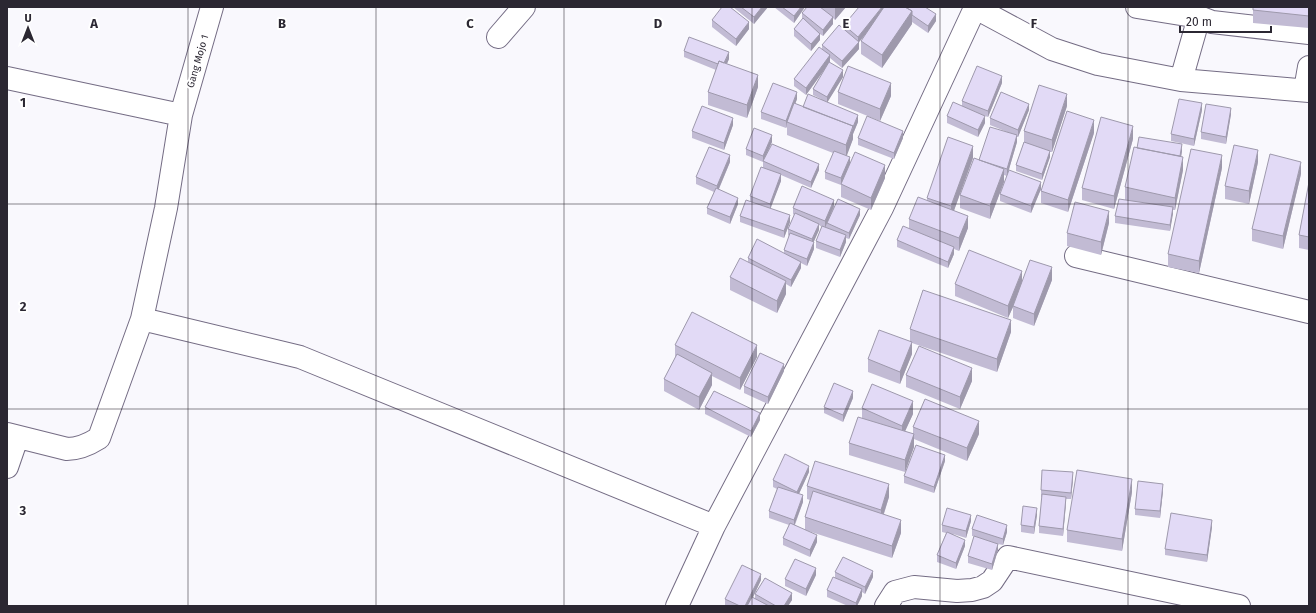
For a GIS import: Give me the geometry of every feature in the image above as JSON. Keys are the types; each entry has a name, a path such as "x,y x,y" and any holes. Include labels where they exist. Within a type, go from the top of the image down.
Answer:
{"street":[{"name":"Gang Mojo 1","path":"12,436 67,449 76,449 85,446 99,438 142,319 166,208 181,115 212,7"},
{"path":"498,37 524,7"},
{"path":"1137,7 1198,22 1212,22 1309,33"},
{"path":"677,606 714,526 882,208 975,8 1052,49 1098,64 1308,80"},
{"path":"1184,71 1198,22"},
{"path":"7,78 181,115"},
{"path":"1076,256 1309,312"},
{"path":"142,319 300,358 714,526"},
{"path":"7,467 12,436"},
{"path":"886,606 895,592 914,586 957,590 972,590 983,587 992,582 1008,557 1239,606"}],"building":[{"path":"722,7 730,7 749,22 736,39 712,20"},
{"path":"741,7 762,7 754,17"},
{"path":"782,7 801,7 794,16"},
{"path":"807,7 820,7 833,17 823,30 802,13"},
{"path":"859,7 882,7 858,37 844,25"},
{"path":"884,7 905,7 912,11 882,55 861,41"},
{"path":"905,7 925,7 936,14 928,26 912,15 912,11"},
{"path":"1253,7 1309,7 1309,16 1253,10"},
{"path":"803,18 820,34 811,44 794,29"},
{"path":"839,25 859,42 842,61 822,45"},
{"path":"689,37 729,52 724,63 719,61 718,64 684,51"},
{"path":"819,47 830,55 806,88 794,79"},
{"path":"719,61 758,75 747,105 708,92"},
{"path":"829,62 843,70 827,97 813,89"},
{"path":"848,66 891,83 880,109 838,92"},
{"path":"977,66 1002,76 988,111 962,101"},
{"path":"773,83 797,92 786,121 761,112"},
{"path":"1039,85 1067,94 1052,140 1024,131"},
{"path":"1001,92 1029,104 1018,130 990,118"},
{"path":"808,94 858,115 853,127 803,107"},
{"path":"1179,99 1202,103 1194,139 1171,134"},
{"path":"953,102 985,116 978,130 947,116"},
{"path":"794,103 853,126 846,145 787,122"},
{"path":"1206,104 1231,108 1226,137 1201,132"},
{"path":"702,106 733,118 724,143 692,131"},
{"path":"1067,111 1094,120 1068,200 1041,191"},
{"path":"867,116 903,131 894,153 858,138"},
{"path":"1101,117 1133,126 1114,196 1082,188"},
{"path":"990,127 1017,135 1007,169 979,160"},
{"path":"754,128 772,135 763,156 746,149"},
{"path":"948,137 973,146 951,206 927,198"},
{"path":"1139,137 1182,144 1180,156 1137,148"},
{"path":"1024,142 1050,151 1042,174 1016,165"},
{"path":"772,144 819,164 811,182 763,161"},
{"path":"1234,145 1258,150 1249,191 1225,186"},
{"path":"709,147 730,155 717,186 696,177"},
{"path":"1134,147 1183,157 1175,198 1125,187"},
{"path":"1191,149 1222,155 1199,261 1168,254"},
{"path":"834,151 850,157 841,178 825,172"},
{"path":"855,152 885,165 871,198 841,184"},
{"path":"1270,154 1301,162 1283,236 1252,229"},
{"path":"974,158 1004,169 990,206 960,195"},
{"path":"761,167 781,174 770,204 750,196"},
{"path":"1009,170 1041,182 1031,206 1000,194"},
{"path":"1309,182 1309,237 1299,235"},
{"path":"802,186 834,200 825,221 793,208"},
{"path":"716,188 738,198 730,217 707,208"},
{"path":"918,197 968,216 959,238 909,219"},
{"path":"838,199 860,209 849,233 827,223"},
{"path":"1119,199 1173,207 1170,225 1115,216"},
{"path":"746,200 790,215 784,231 740,216"},
{"path":"1075,202 1109,211 1101,242 1067,233"},
{"path":"795,213 819,224 812,239 788,229"},
{"path":"822,226 846,235 840,250 816,241"},
{"path":"903,226 954,247 948,262 897,240"},
{"path":"790,233 814,242 807,259 784,250"},
{"path":"757,239 801,262 791,280 748,258"},
{"path":"969,250 1022,271 1008,306 955,284"},
{"path":"740,258 786,281 777,301 730,277"},
{"path":"1030,260 1052,267 1034,314 1013,306"},
{"path":"923,290 1011,320 997,359 910,329"},
{"path":"692,312 757,345 740,378 675,345"},
{"path":"879,330 912,342 900,372 868,359"},
{"path":"919,346 972,368 960,397 906,375"},
{"path":"760,353 784,364 768,397 744,386"},
{"path":"677,354 712,373 699,397 664,379"},
{"path":"834,383 853,391 843,415 824,407"},
{"path":"872,384 913,401 902,426 862,408"},
{"path":"714,391 760,413 751,431 705,407"},
{"path":"925,399 979,421 967,448 913,427"},
{"path":"858,417 914,434 905,460 849,443"},
{"path":"916,445 945,455 934,487 904,476"},
{"path":"785,454 809,466 797,492 773,480"},
{"path":"815,461 889,484 881,510 807,486"},
{"path":"1042,470 1073,472 1071,493 1041,490"},
{"path":"1077,470 1132,479 1122,539 1067,530"},
{"path":"1138,481 1163,484 1160,511 1135,509"},
{"path":"778,487 803,495 794,520 769,511"},
{"path":"813,491 901,520 892,546 805,517"},
{"path":"1042,494 1066,497 1063,529 1039,526"},
{"path":"1023,506 1037,508 1034,527 1021,525"},
{"path":"947,508 971,515 966,531 942,525"},
{"path":"1171,513 1212,520 1207,555 1165,549"},
{"path":"977,515 1007,525 1003,539 972,529"},
{"path":"790,523 817,535 810,550 783,538"},
{"path":"947,532 965,540 956,563 937,555"},
{"path":"974,536 998,544 992,564 968,556"},
{"path":"843,557 873,571 865,587 835,572"},
{"path":"795,559 816,568 806,589 785,579"},
{"path":"742,565 761,574 745,606 740,606 725,599"},
{"path":"833,577 862,589 856,603 827,590"},
{"path":"765,578 792,593 784,606 776,606 755,594"},
{"path":"752,597 769,606 747,606"}]}
